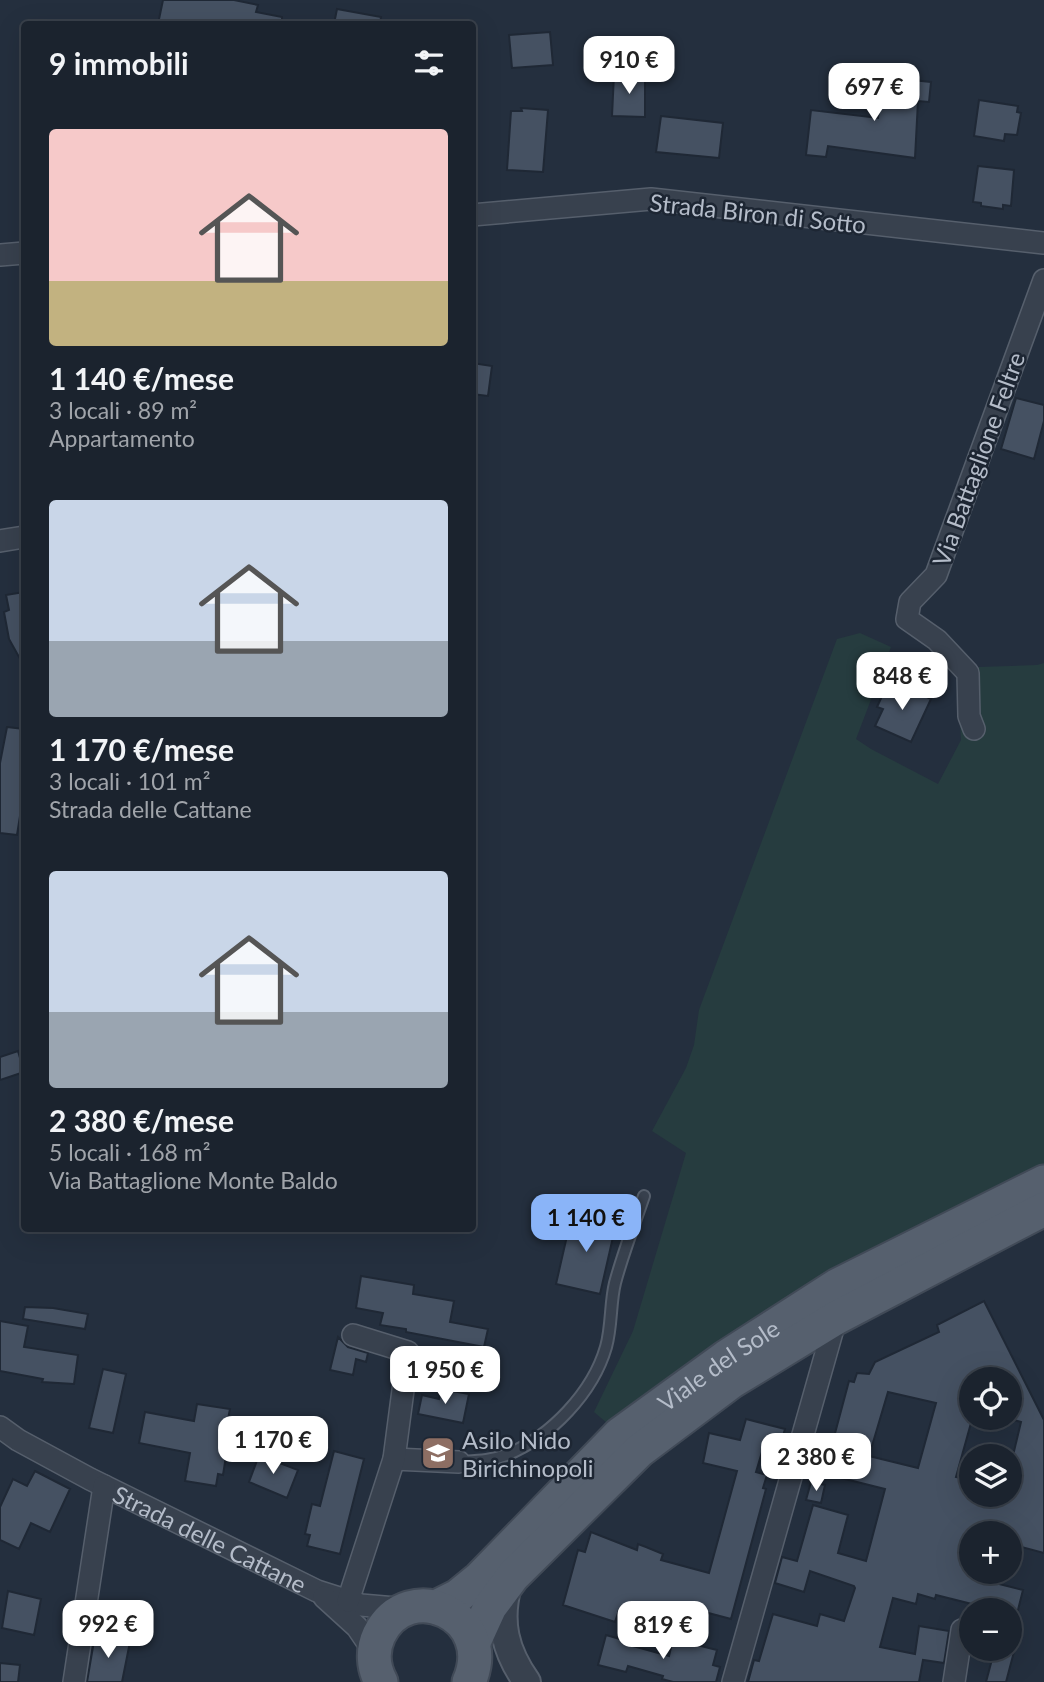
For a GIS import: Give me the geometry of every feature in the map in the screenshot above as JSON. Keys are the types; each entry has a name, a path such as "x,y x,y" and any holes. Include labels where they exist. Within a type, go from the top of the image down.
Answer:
{"main road":[{"name":"Viale del Sole","path":"379,1674 381,1631 388,1622 458,1596 480,1578 620,1434 726,1357 838,1285 1044,1182"},
{"name":"Viale del Sole","path":"509,1581 639,1451 731,1382 836,1318 1044,1209"},
{"path":"473,1659 490,1607 509,1581"},
{"path":"422,1608 446,1610 463,1623 473,1659"}],"street":[{"name":"Strada Biron di Sotto","path":"476,215 651,200 1044,243"},
{"path":"0,255 21,253"},
{"name":"Via Battaglione Feltre","path":"974,729 969,716 968,673 937,639 907,619 910,602 936,575 1044,280"},
{"path":"0,541 21,538"},
{"path":"733,1682 836,1318"},
{"path":"348,1601 394,1459 408,1352 353,1335"},
{"name":"Strada delle Cattane","path":"0,1427 18,1440 104,1486 317,1591 361,1605 422,1608"},
{"path":"394,1459 459,1462"},
{"name":"Strada delle Cattane","path":"74,1682 104,1486"},
{"path":"509,1581 502,1606 504,1636 516,1666 527,1682"},
{"name":"Strada delle Cattane","path":"317,1591 357,1627 379,1674"},
{"path":"954,1682 959,1650"},
{"path":"473,1659 516,1682"}],"lane":[{"path":"459,1462 484,1461 508,1454 532,1440 557,1420 594,1378 607,1345 615,1285 644,1196"}],"green space":[{"path":"860,633 891,647 856,739 938,784 961,740 959,699 979,667 1044,663 1044,1182 620,1434 594,1412 633,1331 686,1153 652,1131 686,1068 694,1045 699,1010 837,639"}],"building":[{"path":"163,0 234,0 258,5 256,12 282,17 282,21 159,21"},
{"path":"337,9 381,17 380,21 335,21"},
{"path":"550,32 553,65 512,68 509,35"},
{"path":"614,74 645,76 645,117 612,116"},
{"path":"883,77 931,82 929,102 918,101 915,158 828,146 826,157 806,155 811,110 878,118"},
{"path":"979,100 1018,106 1017,112 1021,113 1017,135 1005,134 1004,141 974,136"},
{"path":"521,108 548,110 543,172 507,170 511,111 522,111"},
{"path":"661,116 723,123 719,158 656,152"},
{"path":"978,166 1014,170 1011,206 1003,205 1003,209 973,202"},
{"path":"476,364 492,366 488,396 476,394"},
{"path":"1016,398 1044,405 1044,421 1034,459 1001,449"},
{"path":"21,592 21,661 9,639 4,612 9,610 6,595"},
{"path":"888,683 907,691 908,688 931,699 911,742 875,726 883,709 877,707"},
{"path":"7,727 21,729 21,810 17,835 0,833 0,763"},
{"path":"18,1051 21,1073 0,1080 0,1057"},
{"path":"572,1214 616,1224 600,1294 556,1284"},
{"path":"361,1276 414,1285 413,1294 454,1301 450,1322 488,1329 484,1347 380,1325 383,1313 356,1308"},
{"path":"984,1301 1017,1367 959,1367 959,1430 969,1430 965,1444 959,1444 956,1477 959,1478 959,1507 1022,1507 1022,1444 1016,1444 1019,1430 1022,1430 1022,1376 1044,1420 1044,1553 1022,1547 1022,1521 959,1521 959,1584 999,1584 1023,1590 1021,1598 959,1598 959,1601 936,1595 935,1599 918,1594 916,1604 893,1598 880,1647 915,1654 919,1626 949,1631 944,1663 923,1660 919,1682 748,1682 754,1660 759,1661 773,1614 817,1626 820,1614 844,1621 854,1586 810,1571 804,1592 775,1583 782,1557 797,1561 813,1505 848,1515 838,1553 866,1561 885,1489 841,1478 848,1451 838,1449 840,1439 834,1437 849,1381 854,1382 857,1373 869,1374 875,1362 939,1332 937,1325","holes":["888,1392 936,1403 918,1468 869,1456"]},
{"path":"25,1307 88,1314 85,1329 23,1319"},
{"path":"0,1321 28,1326 24,1347 78,1355 74,1384 42,1382 43,1379 0,1371"},
{"path":"338,1337 348,1347 368,1353 366,1362 356,1359 353,1375 330,1370"},
{"path":"103,1369 126,1374 113,1433 89,1428"},
{"path":"441,1389 469,1394 463,1423 418,1414 422,1395 439,1399"},
{"path":"197,1404 230,1409 228,1419 232,1419 223,1475 218,1474 216,1486 185,1481 190,1453 139,1443 145,1412 194,1421"},
{"path":"746,1419 785,1429 780,1446 765,1442 756,1472 767,1475 763,1488 766,1489 731,1619 682,1606 678,1623 619,1610 615,1622 563,1605 578,1550 585,1552 591,1532 637,1550 638,1544 663,1554 661,1560 709,1573 737,1471 703,1463 709,1433 740,1440"},
{"path":"334,1451 364,1459 340,1554 307,1546 310,1535 305,1534 312,1504 320,1506"},
{"path":"259,1455 298,1470 287,1498 249,1482"},
{"path":"35,1471 70,1489 50,1532 31,1523 19,1549 0,1540 0,1507 13,1479 27,1486"},
{"path":"811,1482 825,1485 821,1503 806,1500"},
{"path":"8,1591 41,1599 34,1635 2,1628"},
{"path":"95,1635 130,1642 122,1682 87,1682"},
{"path":"606,1635 669,1656 673,1639 717,1650 713,1665 720,1667 716,1682 673,1682 662,1679 663,1676 628,1666 626,1672 598,1665"},
{"path":"992,1661 1012,1661 1006,1682 986,1682"},
{"path":"0,1663 20,1665 18,1682 0,1682"}],"place":[{"name":"Asilo Nido Birichinopoli","path":"438,1453"}]}
